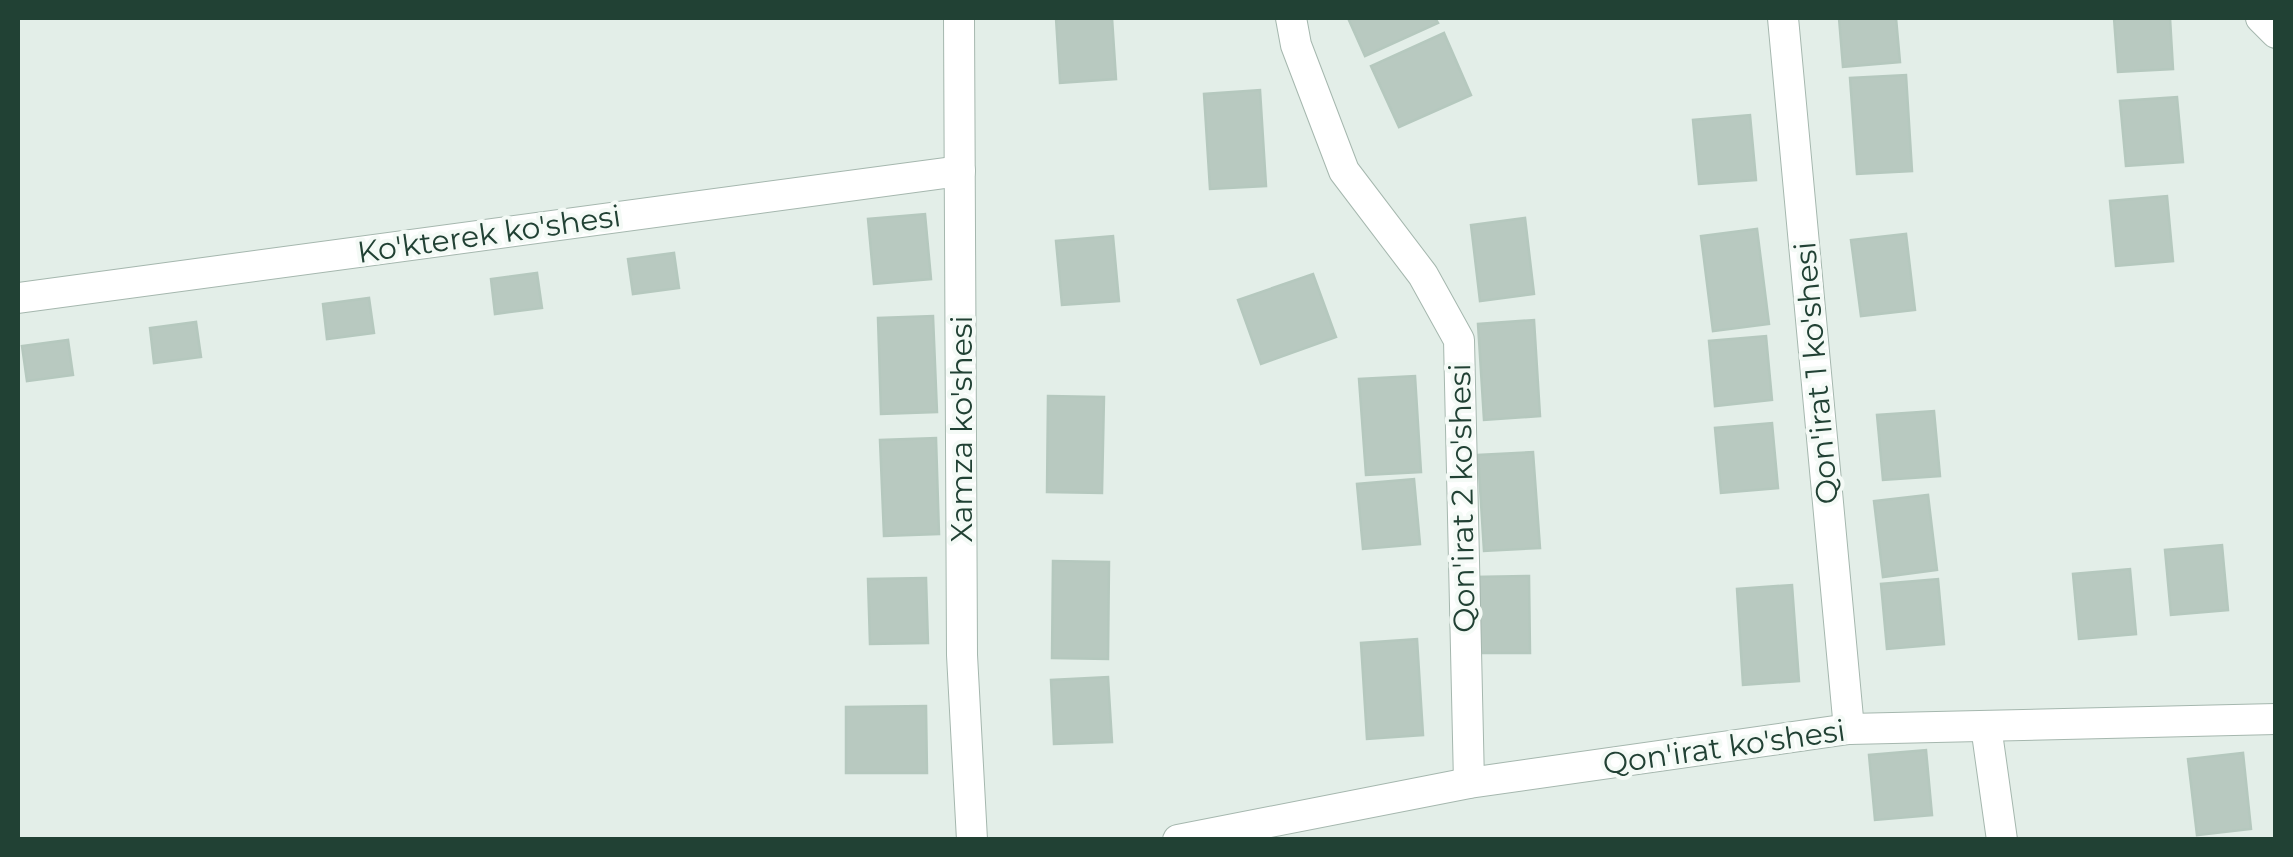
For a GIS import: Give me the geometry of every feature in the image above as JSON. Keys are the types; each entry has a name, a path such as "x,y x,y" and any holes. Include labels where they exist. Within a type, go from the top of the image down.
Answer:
{"street":[{"name":"Xamza ko'shesi","path":"958,18 962,655 972,840"},
{"name":"Qon'irat 2 ko'shesi","path":"1291,18 1296,45 1344,171 1422,275 1459,340 1469,783"},
{"name":"Qon'irat 1 ko'shesi","path":"1783,18 1849,729"},
{"path":"2261,18 2276,33"},
{"name":"Ko'kterek ko'shesi","path":"18,298 960,170"},
{"name":"Qon'irat ko'shesi","path":"1178,840 1469,783 1849,729 2276,720"},
{"path":"1986,726 2002,840"}],"building":[{"path":"1056,18 1112,18 1116,79 1060,83"},
{"path":"1348,18 1435,18 1438,23 1365,56"},
{"path":"1839,18 1896,18 1900,62 1843,67"},
{"path":"2114,18 2170,18 2173,69 2118,72"},
{"path":"1444,33 1471,95 1399,127 1371,66"},
{"path":"1906,75 1912,171 1857,174 1850,78"},
{"path":"1260,90 1266,186 1210,189 1204,94"},
{"path":"2177,97 2183,162 2126,166 2120,101"},
{"path":"1750,115 1756,180 1699,184 1693,120"},
{"path":"2167,196 2173,261 2116,266 2110,201"},
{"path":"925,214 931,279 874,284 868,219"},
{"path":"1525,218 1534,294 1480,301 1471,225"},
{"path":"1757,229 1769,324 1713,331 1701,236"},
{"path":"1906,234 1915,310 1861,316 1851,240"},
{"path":"1113,236 1119,301 1062,305 1056,241"},
{"path":"674,253 679,288 633,294 628,259"},
{"path":"537,273 542,308 495,314 491,279"},
{"path":"1313,274 1336,337 1261,364 1238,300"},
{"path":"369,298 374,333 327,339 323,304"},
{"path":"933,316 937,412 881,414 878,318"},
{"path":"1534,320 1540,416 1484,420 1478,324"},
{"path":"196,322 201,357 154,363 150,328"},
{"path":"1766,336 1772,400 1715,406 1709,341"},
{"path":"68,340 73,375 27,381 22,346"},
{"path":"1415,376 1421,472 1366,475 1359,379"},
{"path":"1048,396 1104,397 1102,493 1047,492"},
{"path":"1934,411 1940,476 1883,480 1877,415"},
{"path":"1772,423 1778,488 1721,493 1715,428"},
{"path":"936,438 939,534 884,536 880,440"},
{"path":"1533,452 1540,548 1484,551 1478,455"},
{"path":"1414,479 1420,544 1363,549 1357,484"},
{"path":"1928,495 1937,570 1883,577 1874,501"},
{"path":"2222,545 2228,610 2171,615 2165,550"},
{"path":"1053,561 1109,562 1108,659 1052,658"},
{"path":"2130,569 2136,634 2079,639 2073,574"},
{"path":"1529,576 1530,653 1475,653 1474,577"},
{"path":"926,578 928,643 870,644 868,579"},
{"path":"1938,579 1944,644 1887,649 1881,584"},
{"path":"1792,585 1799,681 1743,685 1737,589"},
{"path":"1417,639 1423,735 1367,739 1361,643"},
{"path":"1108,677 1112,742 1054,744 1051,680"},
{"path":"926,706 927,773 846,773 846,707"},
{"path":"1926,750 1932,815 1875,820 1869,755"},
{"path":"2243,753 2251,829 2197,835 2188,759"}]}
